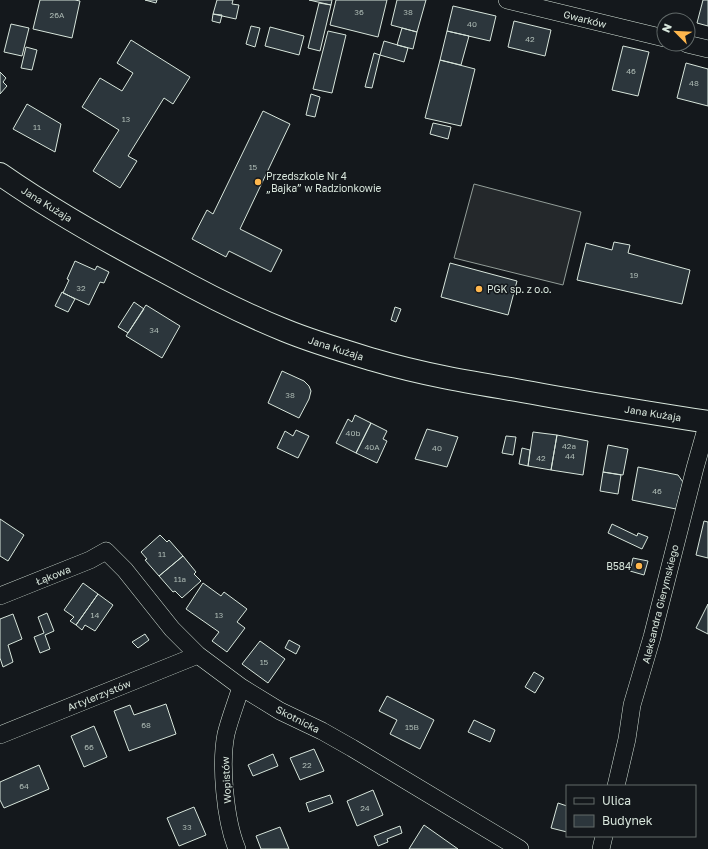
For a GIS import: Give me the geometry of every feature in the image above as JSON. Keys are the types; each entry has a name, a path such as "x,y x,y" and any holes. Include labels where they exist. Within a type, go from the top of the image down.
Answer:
{"street":[{"name":"Gwarków","path":"507,0 656,36"},
{"path":"696,46 708,49"},
{"name":"Jana Kużaja","path":"0,174 34,197 130,253 196,289 285,331 376,361 430,374 708,422"},
{"name":"Aleksandra Gierymskiego","path":"616,785 627,740 632,705 652,637 708,422"},
{"name":"Łąkowa","path":"0,596 90,560 106,551"},
{"name":"Skotnicka","path":"106,551 125,570 172,629 198,655 241,687 280,711 352,748 520,849"},
{"name":"Artylerzystów","path":"0,735 198,655"},
{"name":"Wopistów","path":"237,849 233,838 229,815 223,762 227,734 241,687"},
{"path":"601,849 604,837"}],"shaded area":[{"path":"474,184 581,212 563,285 454,258"}],"building":[{"path":"40,0 80,1 72,38 33,29"},
{"path":"145,0 157,0 156,3"},
{"path":"217,0 233,0 232,4 239,5 236,19 213,14"},
{"path":"309,0 332,0 331,5"},
{"path":"336,0 387,0 378,37 330,25"},
{"path":"397,0 426,0 417,32 391,25"},
{"path":"703,0 708,0 708,26 697,23"},
{"path":"319,3 331,5 320,51 308,48"},
{"path":"453,6 496,16 490,41 447,31"},
{"path":"213,14 222,15 220,23 212,21"},
{"path":"514,21 551,30 545,56 508,47"},
{"path":"11,24 29,28 22,56 4,52"},
{"path":"251,26 260,28 255,47 246,44"},
{"path":"270,27 304,36 299,55 265,46"},
{"path":"402,28 417,32 413,49 397,45"},
{"path":"328,31 346,35 332,93 313,89"},
{"path":"447,31 469,36 461,65 440,60"},
{"path":"131,40 190,77 173,104 164,98 128,156 137,161 120,188 93,171 119,130 82,107 100,78 122,91 133,73 117,63"},
{"path":"384,41 408,48 404,62 380,55"},
{"path":"623,46 649,52 638,96 612,90"},
{"path":"26,47 37,50 32,70 21,68"},
{"path":"374,53 380,55 372,88 365,87"},
{"path":"440,60 475,69 461,126 425,118"},
{"path":"686,63 708,69 708,106 677,98"},
{"path":"0,72 6,78 3,82 7,86 0,94"},
{"path":"311,94 320,97 315,117 306,115"},
{"path":"27,104 61,124 55,152 13,129"},
{"path":"263,111 290,124 240,229 282,250 271,272 229,251 226,257 192,239 207,210 213,214"},
{"path":"433,123 451,127 448,139 430,134"},
{"path":"614,242 630,245 628,253 690,270 682,304 577,280 586,243 612,250"},
{"path":"75,261 95,270 97,266 109,272 104,283 100,282 89,305 63,293"},
{"name":"PGK sp. z o.o.","path":"450,263 517,281 508,315 441,297"},
{"path":"62,292 75,299 68,312 55,306"},
{"path":"134,302 144,309 128,333 118,327"},
{"path":"146,305 180,326 162,358 126,336"},
{"path":"395,307 401,309 396,322 391,320"},
{"path":"282,371 304,381 309,386 311,391 309,399 299,418 268,403"},
{"path":"355,415 371,423 356,453 336,443 348,419 352,422"},
{"path":"371,423 387,431 383,439 387,441 377,463 356,453"},
{"path":"427,429 458,437 447,467 415,459"},
{"path":"296,430 309,436 298,458 277,448 285,431 293,436"},
{"path":"533,432 557,435 551,470 528,466"},
{"path":"557,435 588,441 583,475 551,470"},
{"path":"506,436 516,437 513,455 502,453"},
{"path":"608,445 628,449 623,475 603,472"},
{"path":"522,448 530,450 528,466 519,464"},
{"path":"638,467 678,475 683,482 676,509 632,500"},
{"path":"603,472 621,475 618,494 600,491"},
{"path":"0,519 24,535 8,561 0,556"},
{"path":"704,521 708,522 708,558 696,555"},
{"path":"612,524 637,536 638,533 648,537 642,549 608,533"},
{"path":"160,535 167,542 169,540 183,556 159,576 145,560 147,559 141,552"},
{"path":"183,556 196,572 194,574 201,581 182,598 175,591 173,592 159,576"},
{"name":"B584","path":"633,558 648,561 644,575 630,571"},
{"path":"83,583 98,594 76,625 70,621 74,617 64,610"},
{"path":"203,583 221,596 224,592 247,609 237,622 245,628 227,652 212,641 219,632 186,609"},
{"path":"98,594 113,605 95,631 85,625 82,630 76,625"},
{"path":"708,604 708,634 696,628"},
{"path":"47,613 54,631 45,635 50,649 40,653 34,637 44,633 38,617"},
{"path":"13,614 22,639 8,645 13,662 3,667 0,658 0,619"},
{"path":"145,634 149,640 138,648 132,642"},
{"path":"289,640 300,646 296,654 285,648"},
{"path":"260,641 285,659 268,683 242,664"},
{"path":"534,672 544,678 535,693 525,687"},
{"path":"387,696 434,720 420,749 390,734 397,720 379,711"},
{"path":"166,704 176,734 129,751 114,711 130,705 134,715"},
{"path":"474,720 495,730 490,742 468,732"},
{"path":"94,726 107,757 84,767 71,736"},
{"path":"314,749 324,771 300,780 290,758"},
{"path":"273,754 278,766 253,776 248,765"},
{"path":"39,765 49,789 4,808 0,800 0,782"},
{"path":"373,790 383,815 357,826 347,801"},
{"path":"330,795 333,803 309,812 306,803"},
{"path":"558,803 566,806 566,832 551,828"},
{"path":"194,807 206,835 179,846 167,818"},
{"path":"424,825 458,849 409,849"},
{"path":"400,826 402,833 387,839 388,842 378,846 374,836"},
{"path":"280,827 289,849 261,849 256,836"}],"place":[{"name":"Przedszkole Nr 4 „Bajka” w Radzionkowie","path":"258,182"},
{"name":"PGK sp. z o.o.","path":"479,289"},
{"name":"B584","path":"639,566"}]}
